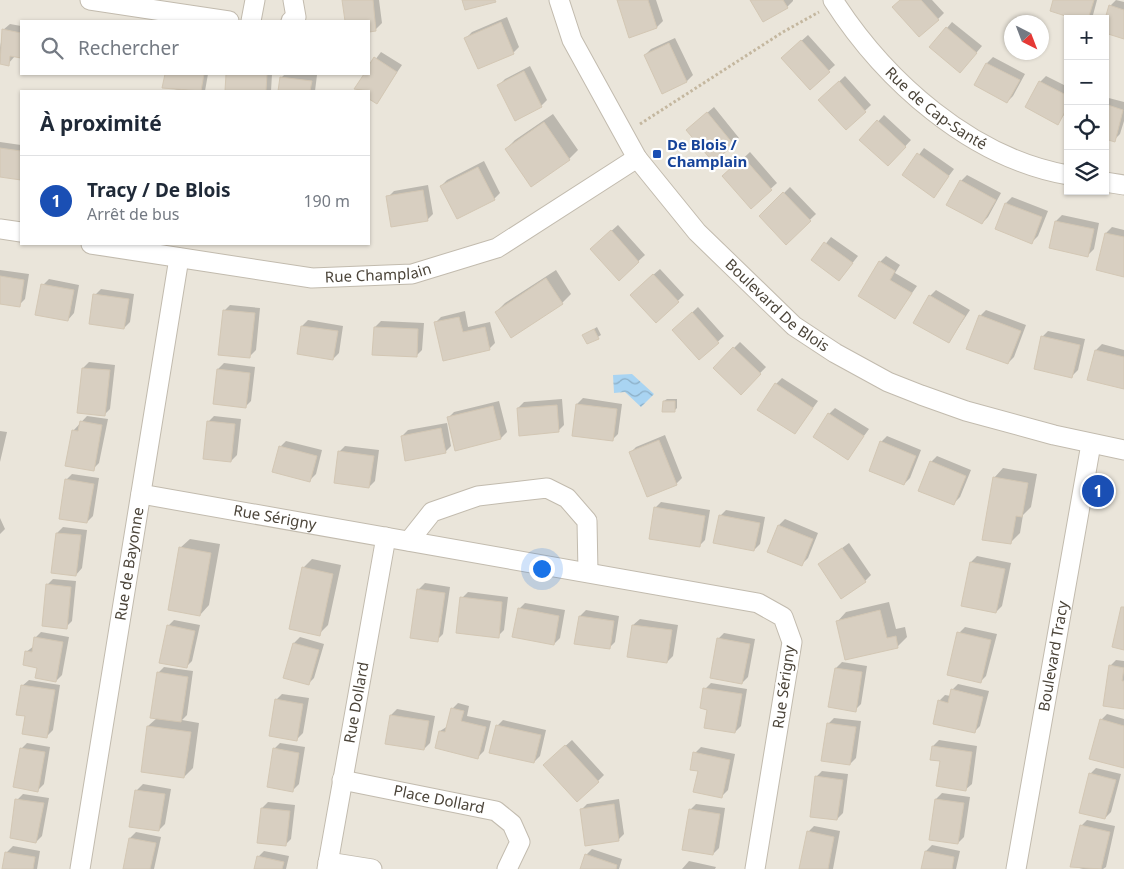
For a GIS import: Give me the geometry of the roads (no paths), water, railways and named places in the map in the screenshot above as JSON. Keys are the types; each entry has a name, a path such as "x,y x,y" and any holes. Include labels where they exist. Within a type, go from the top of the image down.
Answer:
{"street":[{"path":"90,0 222,20"},
{"path":"251,20 255,0"},
{"path":"292,20 296,17 293,0"},
{"name":"Boulevard De Blois","path":"559,0 572,40 638,158 703,239 794,326 835,353 888,382 921,395 966,411 1091,444 1124,450"},
{"name":"Rue de Cap-Santé","path":"834,2 885,66 932,112 996,153 1044,171 1064,174"},
{"name":"Rue Champlain","path":"96,245 312,278 412,274 497,248 638,158"},
{"path":"1109,183 1124,185"},
{"path":"0,229 20,232"},
{"name":"Rue de Bayonne","path":"80,869 179,258"},
{"name":"Boulevard Tracy","path":"1016,869 1091,444"},
{"path":"409,541 432,512 478,496 546,488 567,498 587,521 588,572"},
{"name":"Rue Sérigny","path":"141,494 758,603 783,617 792,642 755,869"},
{"name":"Rue Dollard","path":"327,865 386,537"},
{"name":"Place Dollard","path":"342,780 496,811 512,824 520,842 507,869"},
{"path":"327,865 372,869"}],"water":[{"path":"632,374 654,394 641,407 625,392 614,393 613,375"}],"place":[{"name":"De Blois / Champlain","path":"657,154"},
{"name":"Tracy / De Blois","path":"1098,491"}]}
